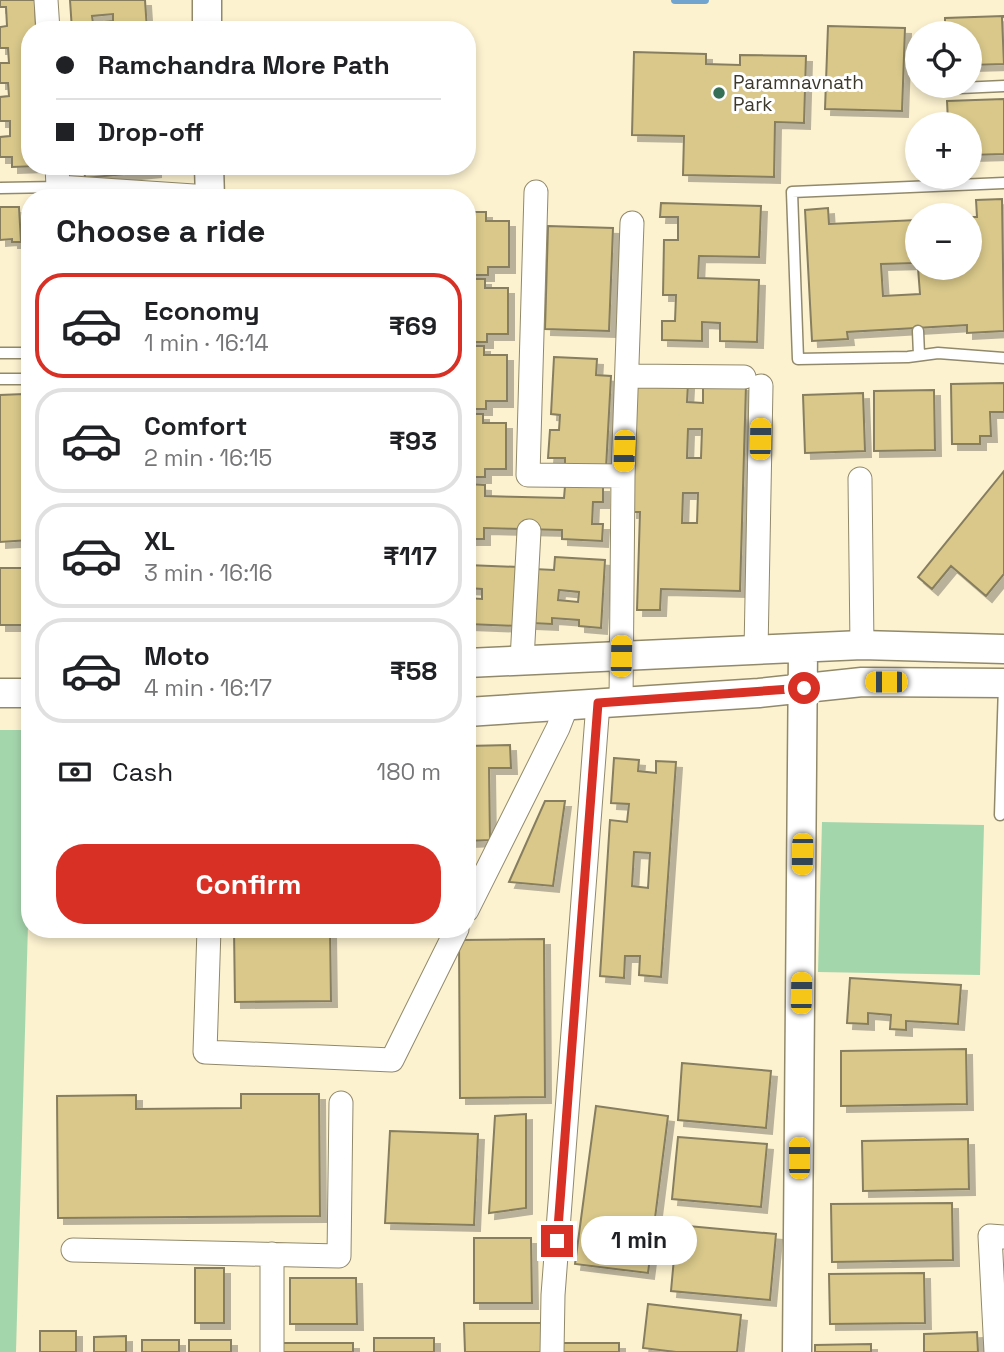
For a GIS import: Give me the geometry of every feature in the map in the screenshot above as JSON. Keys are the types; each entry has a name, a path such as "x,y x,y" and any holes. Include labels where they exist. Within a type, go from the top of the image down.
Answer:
{"street":[{"path":"46,0 47,21"},
{"path":"206,0 207,21"},
{"path":"57,177 144,189"},
{"path":"536,192 528,475 623,476"},
{"path":"552,1352 552,1295 609,702 621,656 623,476 632,223"},
{"path":"627,376 753,381 756,651"},
{"path":"860,480 862,645"},
{"path":"522,660 529,531"},
{"path":"476,663 862,645 1004,649"},
{"path":"797,1352 803,649"},
{"path":"476,711 862,682 1004,683"},
{"path":"0,693 21,693"},
{"path":"476,892 567,705"},
{"path":"209,938 205,1052 392,1060 453,938"},
{"path":"73,1250 338,1256 341,1103"},
{"path":"996,1352 990,1236 1004,1237"},
{"path":"272,1254 272,1352"}],"lane":[{"path":"982,87 1004,86"},
{"path":"0,188 57,177"},
{"path":"1004,183 792,192 798,359 951,354 1004,358"},
{"path":"918,331 919,355"},
{"path":"0,353 21,353"},
{"path":"0,379 21,379"},
{"path":"1000,815 1004,683"}],"green space":[{"path":"0,730 21,730 21,938 28,938 16,1352 0,1352"},
{"path":"822,822 984,825 980,975 818,972"}],"building":[{"path":"0,0 35,0 36,21 21,21 21,167 12,167 12,157 0,157 0,137 10,136 10,121 0,121 0,97 9,96 8,83 0,83 0,63 9,63 8,48 0,48 0,27 7,26 6,7 0,7"},
{"path":"70,0 145,0 146,21 113,21 113,14 92,16 93,21 71,21"},
{"path":"1004,16 1004,64 982,65 982,21 945,21 945,18"},
{"path":"828,26 905,28 902,111 825,109"},
{"name":"Paramnavnath Park","path":"634,52 706,54 706,64 740,65 740,55 806,56 804,123 775,122 774,177 683,175 684,136 632,135"},
{"path":"1004,99 1004,154 982,155 982,112 948,112 947,101"},
{"path":"85,175 115,175 85,178"},
{"path":"1002,199 1004,331 967,333 967,325 847,332 848,339 812,341 805,210 828,208 829,224 905,221 905,263 881,264 883,296 920,294 919,280 982,280 982,203 976,203 976,200"},
{"path":"661,203 761,206 759,257 699,256 698,278 759,280 757,342 720,341 720,323 702,322 702,341 662,340 662,321 675,321 676,295 663,295 664,240 678,240 678,217 660,217"},
{"path":"0,207 19,207 21,242 12,242 12,239 0,240"},
{"path":"476,212 486,212 486,221 509,221 509,267 488,267 488,275 476,275"},
{"path":"548,226 613,228 609,331 545,329"},
{"path":"476,279 485,279 485,288 508,288 508,334 487,334 487,342 476,342"},
{"path":"476,346 484,346 484,355 507,355 507,401 486,401 486,409 476,409"},
{"path":"554,357 597,359 596,375 611,376 606,468 565,465 565,458 548,458 550,430 559,430 560,415 551,414"},
{"path":"634,382 688,384 687,402 703,403 703,384 746,385 740,591 661,589 660,610 637,610 640,512 631,512","holes":["688,429 702,429 701,458 687,458","683,493 698,493 697,523 682,523"]},
{"path":"1004,383 1004,412 990,412 991,436 980,436 980,444 952,444 951,384"},
{"path":"934,390 935,450 874,451 874,391"},
{"path":"863,393 865,451 805,453 803,395"},
{"path":"21,394 21,541 0,542 0,395"},
{"path":"476,414 483,414 483,423 506,423 506,469 485,469 485,477 476,477"},
{"path":"1004,471 1004,574 986,596 951,566 932,589 918,577"},
{"path":"476,484 485,485 485,496 564,498 565,486 603,486 603,502 593,502 592,524 603,524 602,541 562,539 562,530 484,528 484,539 476,539"},
{"path":"555,557 605,560 601,628 579,626 579,620 552,618 552,624 531,623 534,569 554,570"},
{"path":"476,565 519,567 517,626 476,624 476,599 482,599 482,589 476,589"},
{"path":"0,568 21,568 21,625 0,625"},
{"path":"559,590 579,592 578,602 558,600"},
{"path":"510,745 511,768 489,768 490,840 476,841 476,746"},
{"path":"614,758 639,760 638,771 656,773 656,761 676,762 661,977 639,975 640,956 625,956 624,978 600,976 610,820 627,822 629,804 611,803","holes":["634,852 650,853 648,888 632,886"]},
{"path":"545,801 565,801 553,886 509,882"},
{"path":"234,938 330,938 331,1001 235,1002"},
{"path":"544,939 545,1097 460,1098 459,940"},
{"path":"850,978 961,985 958,1024 906,1021 906,1030 890,1029 891,1015 868,1013 868,1024 847,1023"},
{"path":"966,1049 967,1104 841,1106 841,1051"},
{"path":"682,1063 771,1071 766,1128 678,1120"},
{"path":"241,1094 319,1094 320,1216 58,1218 57,1096 136,1095 136,1109 241,1108"},
{"path":"596,1106 668,1116 648,1273 575,1264"},
{"path":"526,1114 526,1208 489,1213 495,1116"},
{"path":"390,1131 478,1134 474,1225 385,1223"},
{"path":"678,1137 767,1144 761,1207 672,1199"},
{"path":"968,1139 969,1189 863,1191 862,1141"},
{"path":"952,1203 953,1260 832,1262 831,1204"},
{"path":"677,1225 776,1234 770,1300 671,1291"},
{"path":"474,1238 531,1238 532,1303 474,1303"},
{"path":"195,1268 224,1268 224,1323 195,1323"},
{"path":"924,1273 925,1323 830,1324 829,1274"},
{"path":"290,1278 356,1278 357,1324 290,1324"},
{"path":"648,1304 741,1315 737,1352 676,1352 643,1348"},
{"path":"464,1323 542,1323 542,1352 465,1352"},
{"path":"40,1331 76,1331 76,1352 40,1352"},
{"path":"977,1332 978,1352 924,1352 924,1334"},
{"path":"126,1336 126,1352 94,1352 94,1337"},
{"path":"374,1338 434,1338 434,1352 374,1352"},
{"path":"142,1340 179,1340 179,1352 142,1352"},
{"path":"189,1340 231,1340 231,1352 189,1352"},
{"path":"279,1343 353,1343 353,1352 279,1352"},
{"path":"557,1343 619,1343 619,1352 557,1352"},
{"path":"871,1344 871,1352 815,1352 815,1345"}],"waterway":[{"path":"675,0 705,0"}],"place":[{"name":"Paramnavnath Park","path":"719,93"}],"route":[{"path":"557,1241 598,703 804,688"}]}
